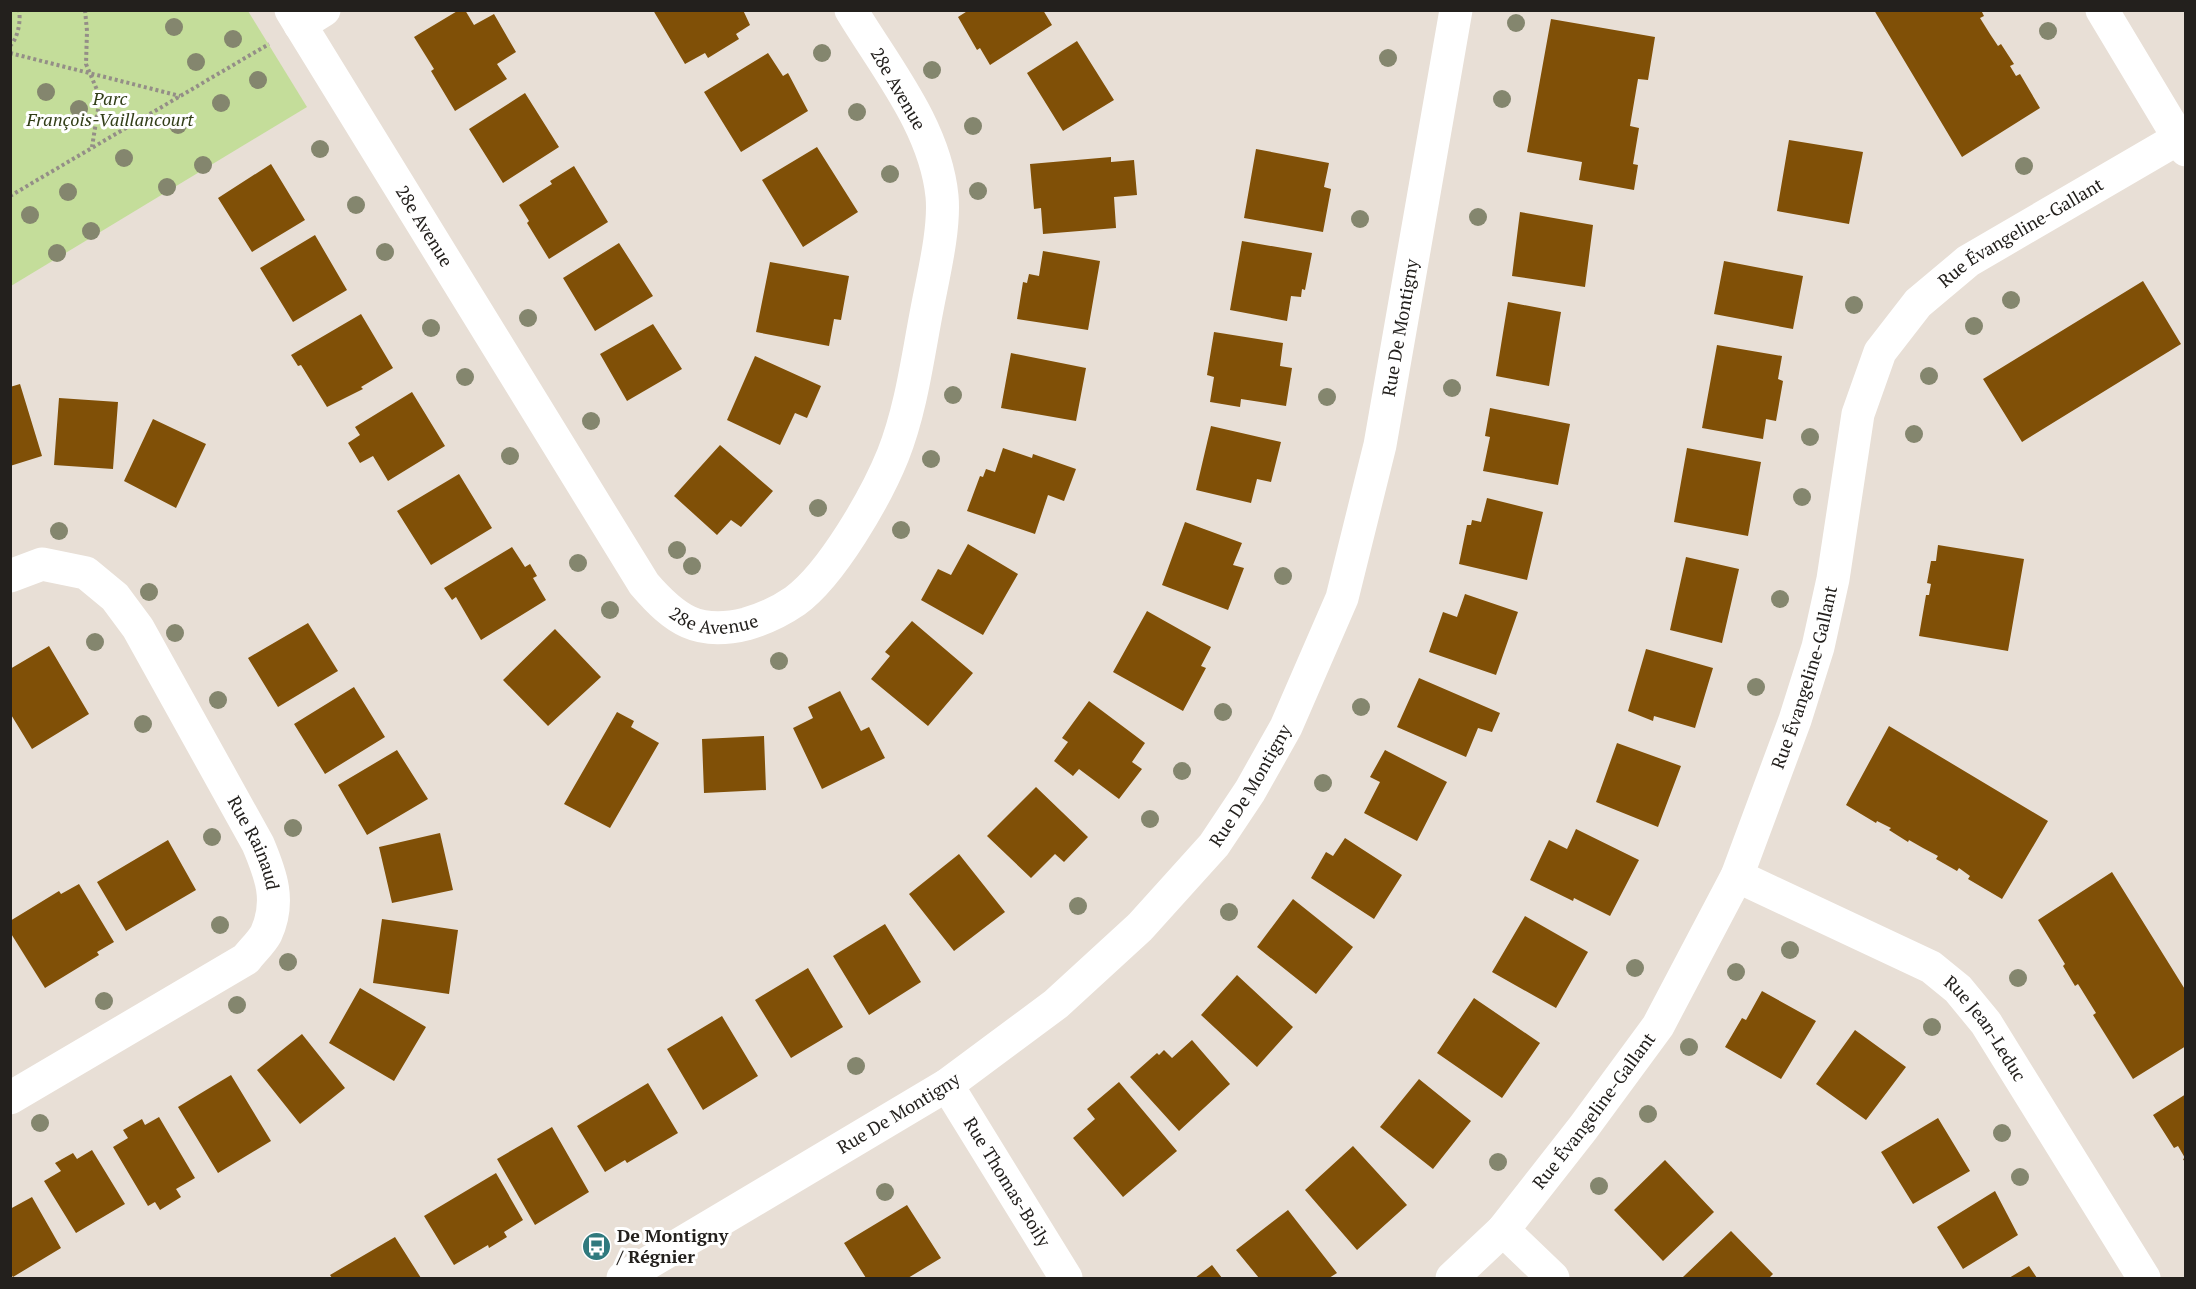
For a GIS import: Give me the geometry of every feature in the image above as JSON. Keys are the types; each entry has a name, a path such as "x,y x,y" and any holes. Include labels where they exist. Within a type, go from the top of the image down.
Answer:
{"street":[{"name":"28e Avenue","path":"305,15 644,584 664,607 688,623 725,629 765,619 797,600 829,566 866,510 893,454 912,390 939,243 942,198 933,156 914,111 851,10"},
{"name":"Rue De Montigny","path":"623,1278 947,1085 1056,1004 1140,927 1214,845 1250,791 1286,727 1342,598 1380,445 1456,10"},
{"path":"2102,10 2182,144"},
{"name":"Rue Évangeline-Gallant","path":"1452,1278 1503,1230 1658,1026 1737,876 1795,720 1818,647 1833,579 1858,414 1880,352 1918,303 1968,261 2182,144"},
{"name":"Rue Rainaud","path":"10,576 42,564 86,573 115,597 138,628 258,844 271,876 274,906 265,935 246,960 10,1098"},
{"name":"Rue Jean-Leduc","path":"1737,876 1930,967 1958,990 1986,1023 2144,1278"},
{"name":"Rue Thomas-Boily","path":"947,1085 1066,1278"},
{"path":"1503,1230 1553,1278"}],"path":[{"path":"10,46 14,42 20,10"},
{"path":"85,10 86,64 100,97 92,148"},
{"path":"10,196 180,96 305,15"},
{"path":"10,53 180,96"}],"green space":[{"name":"Parc François-Vaillancourt","path":"11,10 248,11 307,107 11,286"}],"building":[{"path":"459,10 465,10 474,25 494,14 516,52 497,64 507,79 455,111 431,71 434,69 414,37"},
{"path":"653,10 743,10 750,25 736,34 739,39 708,58 705,53 685,64"},
{"path":"969,10 1043,10 1052,25 990,65 980,48 977,50 958,17"},
{"path":"1874,10 1981,10 1984,16 1980,18 1998,46 2001,44 2014,64 2010,66 2016,76 2020,74 2040,108 1962,157"},
{"path":"1551,19 1655,37 1648,80 1638,79 1630,126 1639,128 1633,164 1638,165 1634,190 1579,180 1582,162 1527,152"},
{"path":"1077,41 1114,100 1063,131 1027,73"},
{"path":"768,53 783,76 788,73 808,111 741,152 704,92"},
{"path":"525,93 559,147 503,183 469,129"},
{"path":"1789,140 1863,152 1849,224 1777,211"},
{"path":"817,147 858,212 803,247 762,180"},
{"path":"1256,149 1329,163 1324,187 1331,189 1323,232 1244,218"},
{"path":"1111,157 1111,162 1134,160 1137,195 1114,197 1116,228 1043,234 1041,208 1034,209 1030,164"},
{"path":"271,164 305,220 252,252 218,198"},
{"path":"574,166 608,222 549,259 519,205 552,184 550,181"},
{"path":"1520,212 1593,225 1585,287 1512,276"},
{"path":"315,235 347,290 293,322 260,268"},
{"path":"1242,241 1312,253 1305,290 1302,289 1301,297 1291,296 1287,321 1230,310"},
{"path":"619,243 653,296 595,331 563,278"},
{"path":"1043,251 1100,261 1088,330 1017,319 1023,282 1027,283 1029,274 1039,276"},
{"path":"1724,261 1803,276 1793,329 1714,314"},
{"path":"770,262 849,276 841,320 834,319 829,346 756,332"},
{"path":"2143,281 2181,344 2022,442 1983,379"},
{"path":"1508,302 1561,312 1549,386 1496,376"},
{"path":"361,314 393,368 361,387 363,389 327,407 301,365 298,366 291,355"},
{"path":"653,324 682,369 627,401 600,354"},
{"path":"1214,332 1283,343 1280,366 1292,368 1286,406 1241,399 1240,407 1210,402 1214,377 1207,375"},
{"path":"1717,345 1782,356 1778,379 1783,381 1776,421 1766,419 1763,439 1702,428"},
{"path":"1011,353 1086,368 1076,421 1001,408"},
{"path":"755,356 821,386 807,418 795,413 780,445 727,420"},
{"path":"20,384 42,456 10,466 10,387"},
{"path":"412,392 445,446 388,481 373,456 360,463 348,443 360,435 355,427"},
{"path":"59,398 118,402 113,469 54,465"},
{"path":"1490,408 1570,424 1558,485 1483,471 1490,437 1485,436"},
{"path":"153,419 206,444 176,508 124,481"},
{"path":"1211,426 1281,442 1271,482 1257,479 1251,503 1196,490"},
{"path":"720,445 773,491 741,527 731,520 717,535 674,496"},
{"path":"1003,448 1032,458 1033,454 1076,469 1064,501 1048,495 1035,534 967,511 980,476 983,477 986,469 995,472"},
{"path":"1687,448 1761,462 1748,536 1674,522"},
{"path":"459,474 492,528 431,565 397,511"},
{"path":"1487,498 1543,512 1527,580 1459,564 1467,525 1471,525 1472,520 1481,522"},
{"path":"1185,522 1242,543 1233,565 1244,568 1228,610 1162,585"},
{"path":"968,544 1018,574 983,635 921,600 938,569 951,575"},
{"path":"1938,545 2024,559 2008,651 1919,636 1926,595 1929,595 1931,584 1927,583 1931,561 1936,561"},
{"path":"512,547 525,567 530,564 537,576 533,578 546,600 481,640 456,597 452,600 444,588"},
{"path":"1686,557 1739,569 1722,643 1670,630"},
{"path":"1465,594 1518,612 1496,675 1429,652 1443,612 1457,617"},
{"path":"1147,611 1211,647 1201,666 1206,668 1183,711 1113,672"},
{"path":"912,621 973,673 928,726 871,679 890,656 885,652"},
{"path":"308,623 338,671 278,707 248,658"},
{"path":"555,629 601,677 548,726 503,680"},
{"path":"49,646 89,714 32,749 10,713 10,669"},
{"path":"1646,649 1713,668 1695,728 1654,716 1653,721 1628,711"},
{"path":"1419,678 1500,713 1492,732 1478,728 1466,757 1397,727"},
{"path":"354,687 385,737 325,774 294,724"},
{"path":"840,691 861,731 869,727 885,758 822,789 793,728 813,718 808,707"},
{"path":"1089,701 1145,743 1132,762 1142,769 1119,799 1079,769 1073,776 1054,761 1068,742 1062,738"},
{"path":"617,712 634,721 631,727 659,743 610,828 564,804"},
{"path":"1889,726 2048,821 2002,899 1968,879 1970,876 1959,868 1957,871 1936,859 1938,856 1889,830 1891,828 1877,821 1876,823 1846,805"},
{"path":"764,736 766,790 704,793 702,739"},
{"path":"1617,743 1681,766 1658,827 1596,802"},
{"path":"397,750 428,799 367,835 338,785"},
{"path":"1385,750 1447,782 1417,841 1364,813 1380,782 1370,777"},
{"path":"1036,787 1088,837 1064,862 1055,854 1031,878 987,836"},
{"path":"1576,829 1639,860 1610,916 1530,880 1549,840 1567,849"},
{"path":"440,833 453,890 392,903 379,847"},
{"path":"1345,838 1402,875 1374,919 1311,878 1326,852 1333,856"},
{"path":"168,840 196,890 126,931 97,882"},
{"path":"959,854 1005,912 954,951 909,894"},
{"path":"2112,872 2186,991 2186,1046 2133,1079 2093,1015 2096,1013 2078,984 2075,986 2063,966 2065,964 2038,920"},
{"path":"79,884 114,942 97,952 99,955 45,988 10,932 10,921 59,891 61,894"},
{"path":"1293,899 1353,947 1316,994 1257,947"},
{"path":"1525,916 1588,952 1556,1008 1492,972"},
{"path":"382,919 458,930 449,994 373,983"},
{"path":"885,924 921,982 869,1015 833,956"},
{"path":"808,968 843,1027 791,1058 755,1000"},
{"path":"1237,975 1293,1027 1257,1067 1201,1015"},
{"path":"360,988 426,1027 394,1081 329,1043"},
{"path":"1762,991 1816,1021 1781,1079 1725,1047 1742,1018 1746,1020"},
{"path":"1474,998 1540,1043 1502,1098 1437,1053"},
{"path":"722,1016 758,1076 703,1110 667,1049"},
{"path":"1855,1030 1906,1067 1866,1120 1816,1084"},
{"path":"302,1034 345,1088 300,1124 257,1070"},
{"path":"1192,1040 1230,1084 1179,1131 1130,1077 1157,1053 1159,1055 1164,1050 1172,1058"},
{"path":"231,1075 271,1141 218,1173 178,1107"},
{"path":"1419,1079 1471,1121 1433,1169 1380,1127"},
{"path":"1119,1082 1177,1151 1123,1197 1073,1138 1095,1119 1087,1109"},
{"path":"648,1083 678,1133 627,1163 625,1160 605,1172 577,1126"},
{"path":"2186,1094 2186,1164 2178,1146 2174,1148 2153,1115"},
{"path":"159,1117 195,1178 176,1189 181,1197 160,1210 155,1202 148,1206 113,1147 128,1138 123,1130 142,1119 145,1125"},
{"path":"1938,1118 1970,1171 1913,1204 1881,1152"},
{"path":"552,1127 589,1192 535,1225 497,1159"},
{"path":"1353,1146 1407,1205 1357,1250 1305,1190"},
{"path":"92,1150 125,1204 76,1233 44,1181 61,1171 55,1163 73,1153 77,1159"},
{"path":"1665,1160 1714,1212 1663,1261 1614,1210"},
{"path":"496,1173 523,1220 504,1232 507,1237 489,1248 488,1245 454,1265 424,1216"},
{"path":"1995,1191 2018,1235 1963,1269 1937,1227"},
{"path":"32,1197 61,1248 13,1277 10,1273 10,1209"},
{"path":"907,1205 941,1258 908,1278 866,1278 844,1243"},
{"path":"1288,1210 1337,1273 1329,1278 1259,1278 1236,1250"},
{"path":"1731,1231 1773,1274 1769,1278 1683,1277"},
{"path":"395,1237 421,1278 332,1278 330,1275"},
{"path":"1212,1265 1222,1278 1195,1278"},
{"path":"2029,1266 2037,1278 2009,1278"}],"place":[{"name":"De Montigny / Régnier","path":"596,1246"}]}
